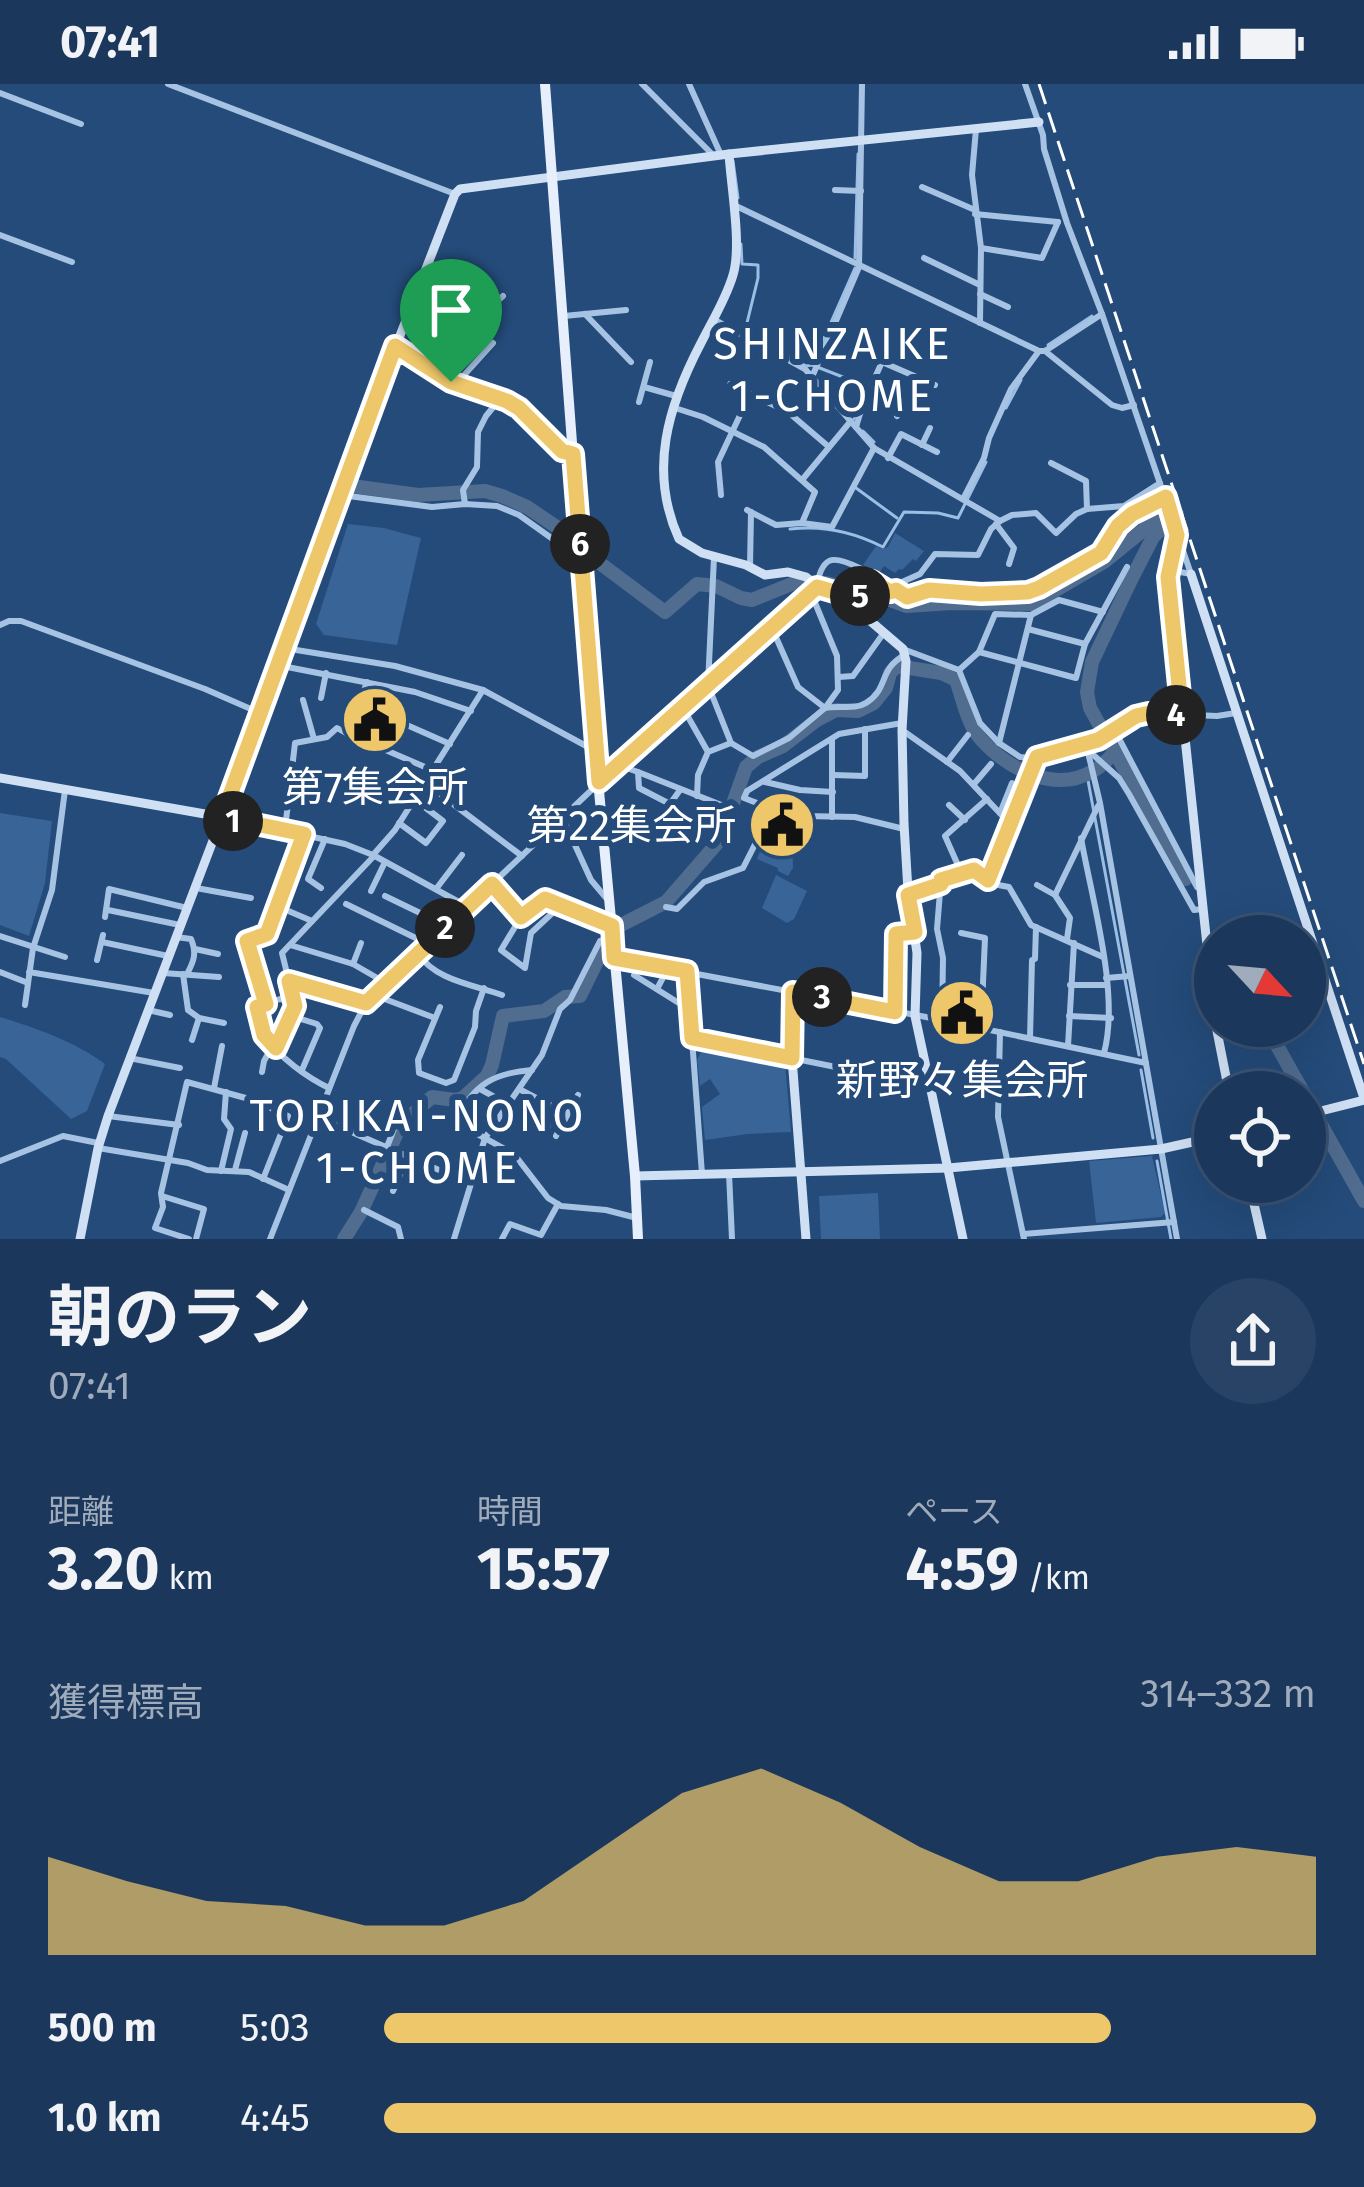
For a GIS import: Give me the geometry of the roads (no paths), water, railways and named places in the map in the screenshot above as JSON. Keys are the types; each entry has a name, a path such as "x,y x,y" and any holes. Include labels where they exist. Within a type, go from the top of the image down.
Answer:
{"main road":[{"path":"545,84 638,1239"}],"street":[{"path":"168,84 455,194"},
{"path":"642,84 721,155"},
{"path":"689,84 721,155 736,206 735,270 674,402 661,473 679,539 765,575 800,575 814,590 837,656 838,690 825,708 789,738 753,756 730,743 708,685 714,557"},
{"path":"815,370 856,265 862,84"},
{"path":"1025,84 1067,223 1166,497 1364,1099 1326,1109"},
{"path":"0,93 81,124"},
{"path":"80,1239 108,1116 455,194 460,189 721,155 1039,122"},
{"path":"976,129 972,175 981,248 980,323"},
{"path":"922,187 975,212 1067,223"},
{"path":"835,190 861,191"},
{"path":"736,206 1042,351 1112,405 1133,405"},
{"path":"981,248 1042,258 1058,222"},
{"path":"0,235 72,262"},
{"path":"924,258 1007,307"},
{"path":"935,275 940,266"},
{"path":"420,284 474,321"},
{"path":"409,312 452,342 502,296"},
{"path":"562,316 626,310"},
{"path":"585,314 631,362"},
{"path":"965,501 1011,389 1042,351 1102,314"},
{"path":"713,319 815,370"},
{"path":"456,384 493,343"},
{"path":"395,346 456,384 519,408 562,451 573,454"},
{"path":"639,402 650,362"},
{"path":"802,480 853,426 881,362 935,385"},
{"path":"815,370 874,448 998,522 1014,548 1009,564"},
{"path":"898,380 902,370"},
{"path":"730,384 788,412 829,447"},
{"path":"644,387 764,447 815,492 802,523"},
{"path":"721,495 718,462 750,394"},
{"path":"868,394 900,410"},
{"path":"465,504 464,490 477,467 478,432 500,399"},
{"path":"922,445 930,428"},
{"path":"888,458 901,434 937,452"},
{"path":"750,567 749,511 786,526 832,526 874,448"},
{"path":"1051,463 1086,481 1087,509"},
{"path":"856,602 872,581 890,592 920,574 934,554 978,556 991,529 1012,515 1036,513 1057,532 1076,514 1124,506 1160,482"},
{"path":"341,495 432,507 496,506 520,515 568,552 581,551"},
{"path":"270,1239 366,1003 599,782 814,590 825,564 839,560 854,564 907,597 929,590 1028,592 1101,553 1118,526 1166,497"},
{"path":"1177,533 1168,577 1204,915"},
{"path":"979,652 1076,678 1085,644 1127,567"},
{"path":"1168,577 1175,571 1191,574"},
{"path":"814,590 856,602 905,660 904,829 915,932 915,1016 962,1239"},
{"path":"959,670 979,652 995,614 1031,615 1059,600 1103,612"},
{"path":"999,743 1031,615"},
{"path":"0,625 21,621 260,713"},
{"path":"771,626 798,687 825,708"},
{"path":"1028,628 1085,644"},
{"path":"839,677 853,676 883,634"},
{"path":"284,648 394,666 483,691 595,748"},
{"path":"825,708 868,702 893,662 959,670"},
{"path":"277,665 415,692 471,711"},
{"path":"959,670 980,723 1020,757 1087,747 1136,716 1149,713 1236,713"},
{"path":"321,698 326,674"},
{"path":"346,733 367,682"},
{"path":"262,1072 295,1006 282,953 399,823 483,691"},
{"path":"303,700 314,739"},
{"path":"359,704 450,744"},
{"path":"683,708 707,752"},
{"path":"904,829 855,817 805,816 744,798 747,791 839,734 902,727 974,785 1011,825"},
{"path":"285,830 295,743 327,737 337,728 432,770"},
{"path":"833,775 865,776 865,729"},
{"path":"1112,730 1202,896"},
{"path":"947,762 968,735"},
{"path":"832,739 832,817"},
{"path":"697,796 698,775 707,752 730,743"},
{"path":"1087,747 1096,764 1097,809 1177,1239"},
{"path":"988,880 1037,757"},
{"path":"974,785 991,764"},
{"path":"1096,764 1115,775 1194,910 1203,909"},
{"path":"620,766 729,808"},
{"path":"638,772 639,788 670,804 680,790"},
{"path":"0,778 325,839 373,855 468,907"},
{"path":"424,782 522,856"},
{"path":"762,782 832,792"},
{"path":"1000,813 1012,783"},
{"path":"25,1005 33,948 52,890 65,790"},
{"path":"961,872 946,836 987,799"},
{"path":"399,823 426,843 443,821 414,800"},
{"path":"949,805 964,820"},
{"path":"666,907 677,909 704,882 743,868 773,809"},
{"path":"1055,895 1097,809"},
{"path":"563,819 591,880 610,901"},
{"path":"304,834 267,934 247,941 264,1035 329,1088"},
{"path":"1081,838 1111,1018 1104,1053"},
{"path":"321,888 308,879 325,839"},
{"path":"436,890 463,855"},
{"path":"371,891 385,862"},
{"path":"943,1020 943,958 937,929 941,880 961,872 974,870 993,884 1009,887 1031,925 1103,957"},
{"path":"492,884 521,917"},
{"path":"908,895 941,884"},
{"path":"1036,885 1055,895 1070,918 1068,1046"},
{"path":"195,887 235,891 251,898"},
{"path":"180,925 105,913 109,890 187,908"},
{"path":"386,896 448,926"},
{"path":"454,1239 484,1138 532,1070 560,1010 600,941 612,931 561,905 545,899 521,917 501,950 524,968 531,933 561,905"},
{"path":"346,904 428,944"},
{"path":"279,907 312,921"},
{"path":"1030,1038 1036,927"},
{"path":"895,1012 896,934 915,932"},
{"path":"961,933 985,938 981,1028"},
{"path":"0,936 65,957"},
{"path":"176,937 191,939 195,949 185,974 188,1010 199,1018 224,1023"},
{"path":"98,960 102,938 168,956"},
{"path":"353,964 361,943"},
{"path":"289,945 353,964 386,983"},
{"path":"195,949 218,953"},
{"path":"418,953 434,971 502,995"},
{"path":"614,958 1146,1063"},
{"path":"657,989 668,968"},
{"path":"687,971 702,1174"},
{"path":"0,972 28,982"},
{"path":"29,972 154,993"},
{"path":"162,973 219,977"},
{"path":"634,975 690,1010"},
{"path":"1070,985 1130,976"},
{"path":"289,981 366,1003"},
{"path":"440,1007 418,1060 418,1073 446,1083 454,1080 484,988"},
{"path":"793,992 792,1058 806,1239"},
{"path":"374,995 435,1018"},
{"path":"259,1006 293,1000"},
{"path":"148,1010 170,1015"},
{"path":"291,1016 320,1028 302,1070"},
{"path":"1069,1016 1111,1018"},
{"path":"192,1040 199,1018"},
{"path":"1000,1032 998,1118 1024,1236 1174,1222"},
{"path":"692,1038 930,1086"},
{"path":"214,1088 222,1046"},
{"path":"129,1058 180,1068"},
{"path":"532,1070 493,1077 466,1099 459,1124 514,1154 558,1204 637,1218"},
{"path":"162,1196 204,1209 193,1239 155,1228 163,1207 162,1196 187,1082 253,1100 288,1116 263,1179"},
{"path":"480,1089 548,1126"},
{"path":"519,1089 568,1114"},
{"path":"221,1171 231,1129 224,1119 226,1092"},
{"path":"556,1136 578,1094"},
{"path":"388,1149 398,1113 395,1105"},
{"path":"108,1116 179,1125"},
{"path":"318,1118 470,1183"},
{"path":"235,1172 245,1133"},
{"path":"0,1161 63,1136 207,1170 249,1172 289,1190"},
{"path":"635,1176 948,1168 1161,1149 1194,1142"},
{"path":"393,1191 409,1157"},
{"path":"729,1173 732,1239"},
{"path":"1254,1203 1262,1239"},
{"path":"502,1239 510,1224 542,1235 558,1204"},
{"path":"364,1210 399,1229 413,1225"},
{"path":"399,1229 401,1239"},
{"path":"522,1239 526,1229"}],"waterway":[{"path":"855,258 858,154"},
{"path":"733,161 738,198"},
{"path":"741,244 742,264 758,265 745,331 806,366 866,386 854,419"},
{"path":"813,363 855,268"},
{"path":"1048,345 1092,316"},
{"path":"1006,408 1021,380"},
{"path":"863,431 874,442"},
{"path":"790,529 838,531 883,547 904,512 958,518 986,462"},
{"path":"254,705 340,480"},
{"path":"352,486 418,495 485,491 502,496 567,534 665,612 697,584 752,600 804,579"},
{"path":"856,488 897,518"},
{"path":"826,583 906,606 1032,604 1104,562 1163,514 1177,514"},
{"path":"1177,514 1153,537 1131,580 1092,662 1087,692 1090,708 1186,879"},
{"path":"344,1239 401,1124 432,1097 463,1098 487,1076 503,1016 544,1011 565,997 580,996 610,935 666,902 720,840 746,767 836,710 858,711 874,703 897,666 956,680 976,733 999,756 1029,773 1061,780 1078,778 1114,753"},
{"path":"1087,775 1139,1055"},
{"path":"1278,1047 1291,1071"},
{"path":"1141,1070 1153,1138"},
{"path":"1326,1133 1364,1201"},
{"path":"1157,1161 1171,1239"}],"railway":[{"path":"1039,84 1364,1064"}],"place":[{"name":"第7集会所","path":"375,720"},
{"name":"第22集会所","path":"782,825"},
{"name":"新野々集会所","path":"962,1013"}],"district":[{"name":"SHINZAIKE 1-CHOME","path":"833,369"},
{"name":"TORIKAI-NONO 1-CHOME","path":"418,1141"}]}
